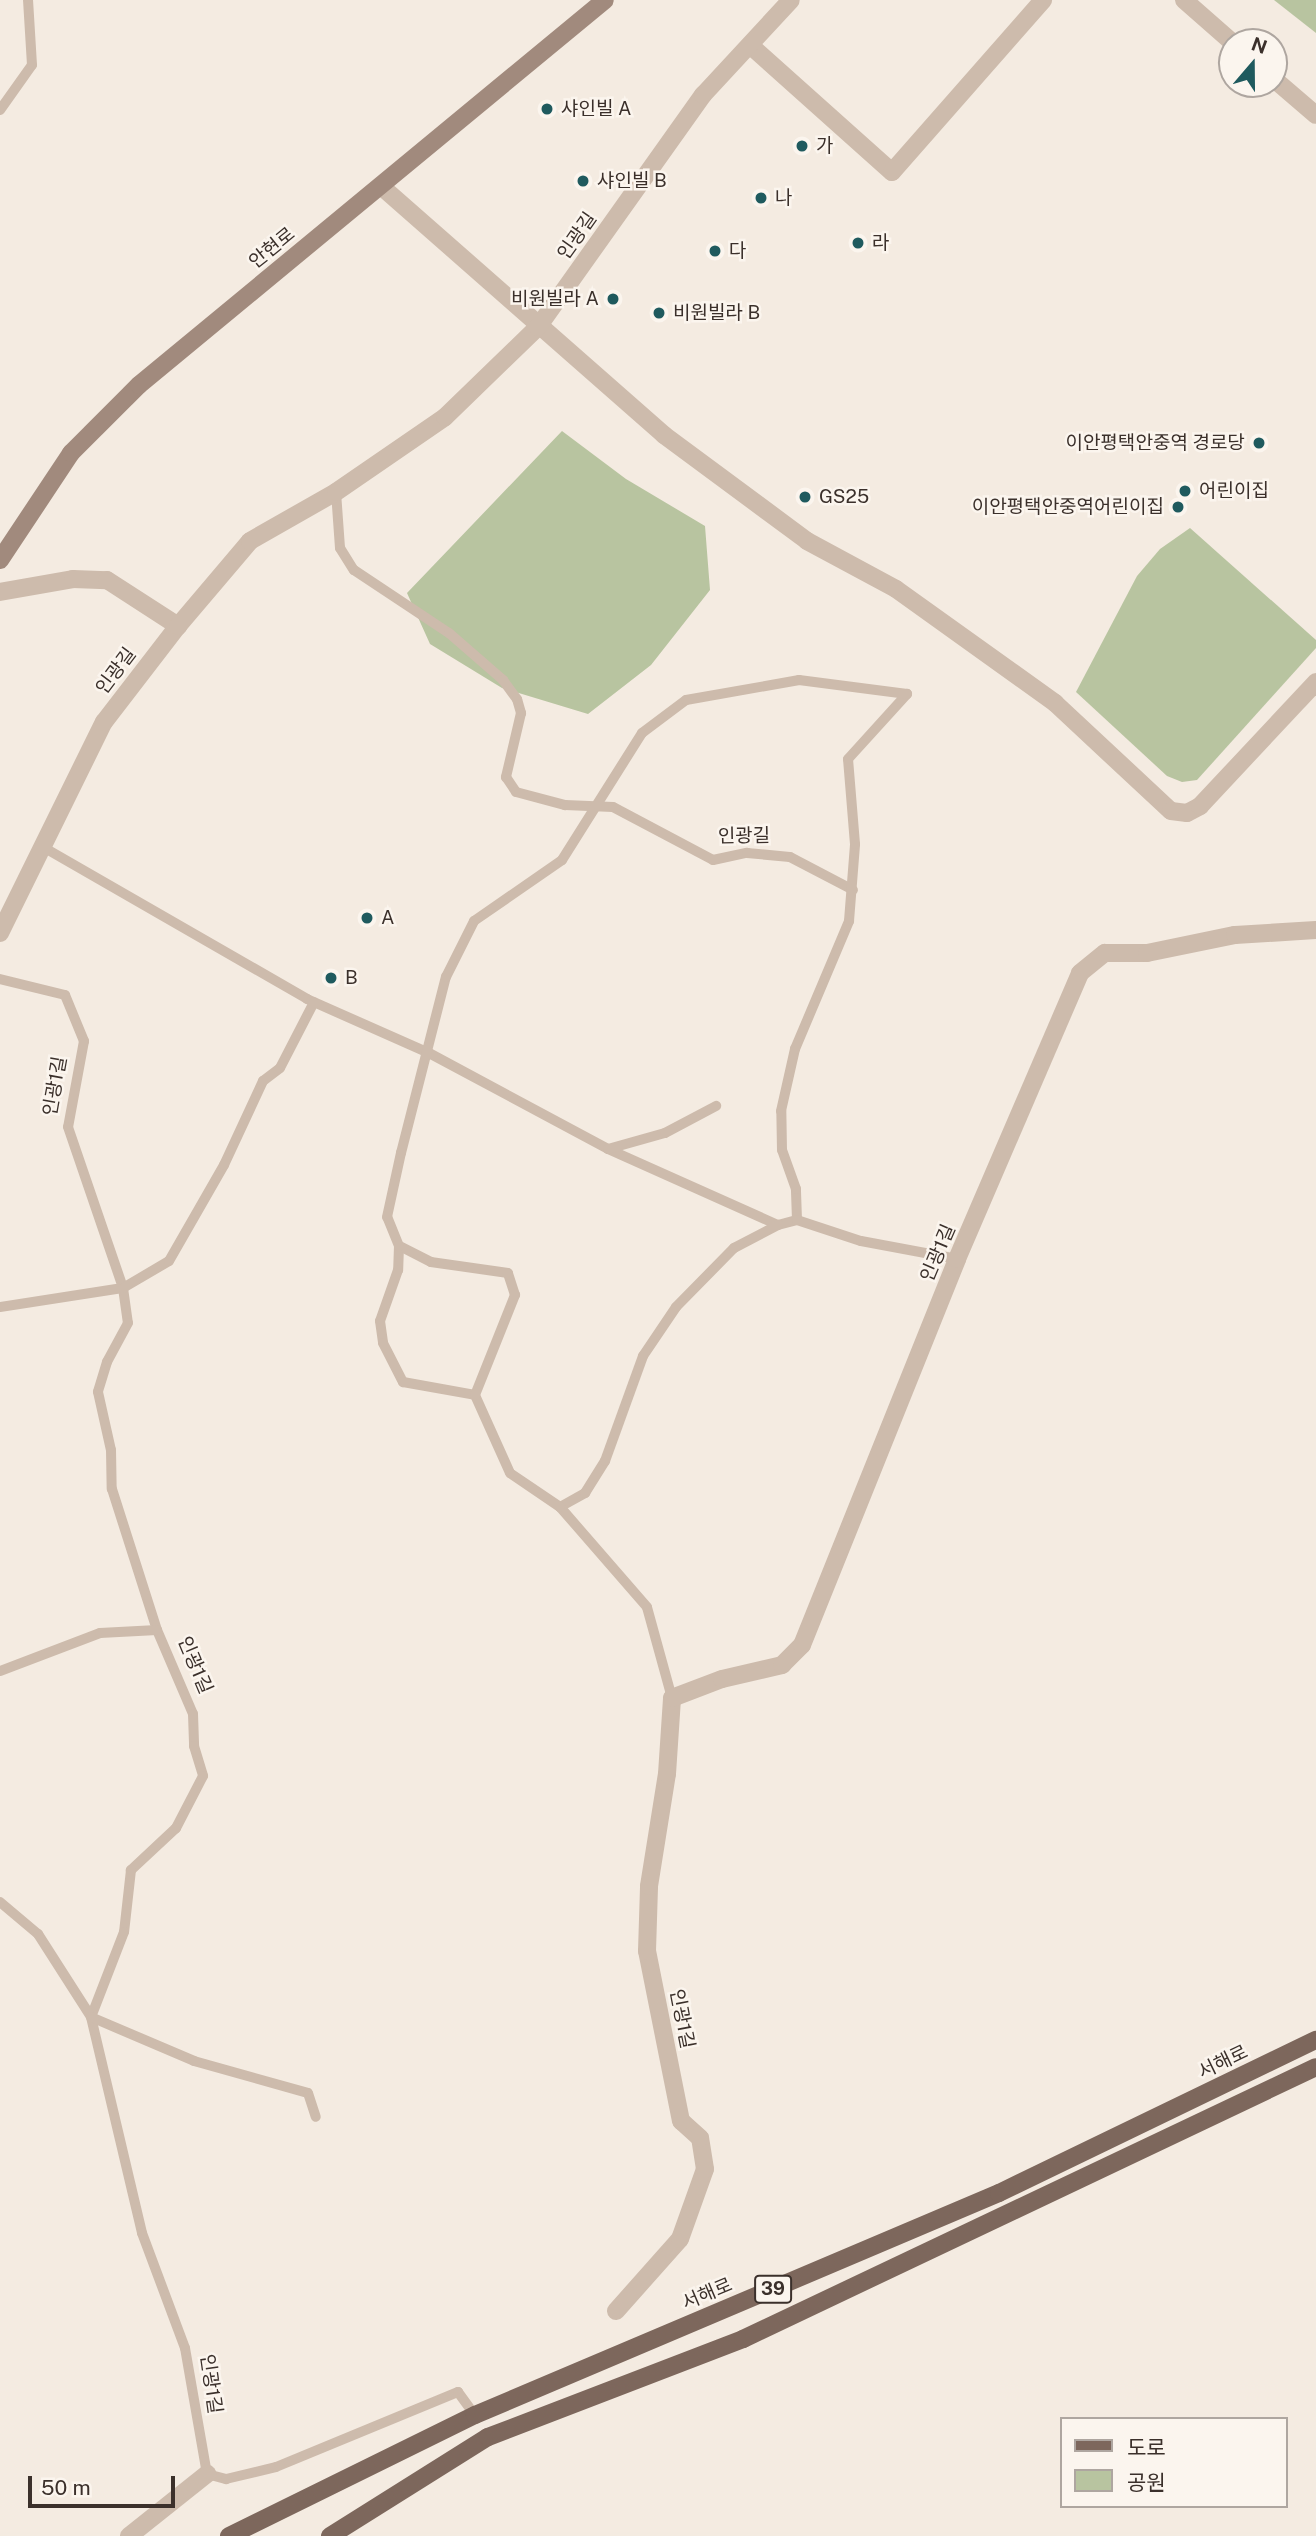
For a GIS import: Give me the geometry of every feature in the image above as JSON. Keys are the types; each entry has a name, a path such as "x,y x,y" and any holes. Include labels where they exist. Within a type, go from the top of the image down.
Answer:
{"main road":[{"name":"안현로","path":"0,560 71,453 139,385 382,187 605,0"},
{"name":"서해로","path":"229,2536 475,2415 999,2193 1316,2040"},
{"name":"39","path":"330,2536 488,2437 743,2339 1316,2067"}],"street":[{"name":"인광길","path":"0,933 104,722 178,626 250,541 336,492 445,417 538,327 703,95 791,0"},
{"path":"751,46 892,172 1043,0"},
{"path":"1187,1 1218,29"},
{"path":"1288,91 1316,115"},
{"path":"382,187 538,327 664,435 807,541 896,589 1055,703 1171,811 1187,813 1200,806 1316,682"},
{"path":"0,592 73,579 107,580 178,626"},
{"name":"인광1길","path":"616,2311 680,2239 705,2169 700,2138 681,2122 647,1951 649,1886 667,1774 672,1698 722,1679 782,1665 802,1645 957,1259 1080,973 1105,953 1147,953 1235,935 1316,930"},
{"path":"129,2536 207,2474"}],"lane":[{"path":"0,110 32,65 28,0"},
{"name":"인광길","path":"336,492 340,548 354,570 449,633 503,680 517,699 521,713 506,777 516,792 565,804 613,807 713,860 747,853 789,858 853,890"},
{"path":"399,1246 430,1262 508,1273 515,1295 475,1395 402,1382 383,1343 380,1321 398,1270 399,1246 387,1217 446,977 474,921 562,860 642,733 686,700 799,680 907,694 849,759 855,844 849,921 795,1049 780,1111 782,1150 796,1189 797,1220"},
{"path":"43,848 314,1002 429,1053 608,1149 778,1225"},
{"name":"인광1길","path":"0,979 65,995 76,1013 84,1041 68,1127 123,1288 128,1323 107,1362 98,1392 111,1450 111,1489 157,1630 193,1714 194,1746 203,1776 176,1828 131,1870 124,1931 91,2017"},
{"path":"0,1307 123,1288 169,1261 263,1081 280,1068 314,1002"},
{"path":"608,1149 665,1133 716,1106"},
{"path":"560,1507 585,1493 605,1461 643,1356 676,1307 734,1248 778,1225 797,1220 861,1241 957,1259"},
{"name":"인광1길","path":"475,1395 510,1473 560,1507 648,1607 672,1698"},
{"name":"인광1길","path":"0,1671 100,1633 157,1630"},
{"name":"인광1길","path":"0,1902 38,1934 91,2017 142,2233 185,2348 207,2474"},
{"path":"91,2017 194,2061 308,2093 316,2117"},
{"path":"207,2474 226,2479 276,2467 458,2392 475,2415"}],"green space":[{"path":"1274,0 1316,0 1316,33"},
{"path":"562,431 626,479 705,526 710,590 651,665 588,714 502,688 430,644 407,593"},
{"path":"1190,528 1316,640 1316,648 1197,780 1182,782 1167,776 1076,692 1137,576 1160,549"}],"place":[{"name":"샤인빌 A","path":"547,109"},
{"name":"가","path":"802,146"},
{"name":"샤인빌 B","path":"583,181"},
{"name":"나","path":"761,198"},
{"name":"라","path":"858,243"},
{"name":"다","path":"715,251"},
{"name":"비원빌라 A","path":"613,299"},
{"name":"비원빌라 B","path":"659,313"},
{"name":"이안평택안중역 경로당","path":"1259,443"},
{"name":"어린이집","path":"1185,491"},
{"name":"GS25","path":"805,497"},
{"name":"이안평택안중역어린이집","path":"1178,507"},
{"name":"A","path":"367,918"},
{"name":"B","path":"331,978"}]}
